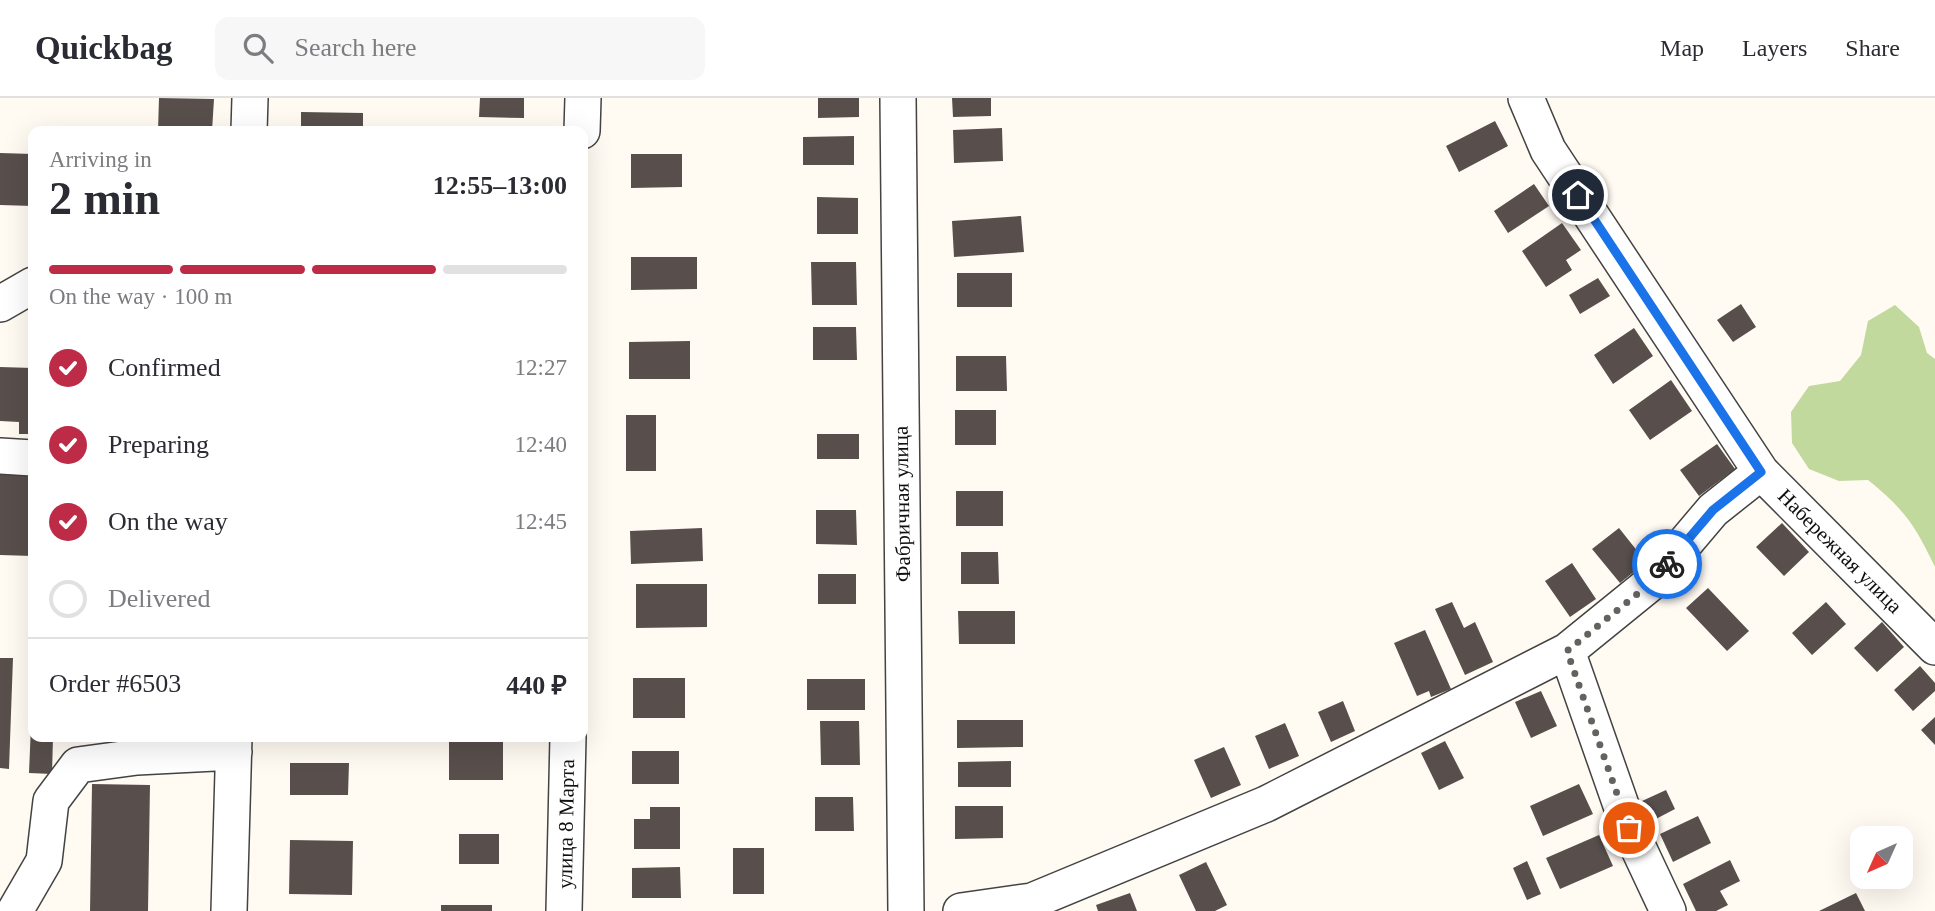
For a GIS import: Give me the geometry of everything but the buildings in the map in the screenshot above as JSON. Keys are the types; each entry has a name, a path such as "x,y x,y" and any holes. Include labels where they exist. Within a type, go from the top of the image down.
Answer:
{"street":[{"path":"249,126 250,98"},
{"path":"582,126 583,98"},
{"name":"Фабричная улица","path":"898,98 906,911"},
{"name":"Набережная улица","path":"1526,98 1548,150 1761,472 1935,647"},
{"path":"0,304 28,288"},
{"path":"0,456 28,458"},
{"path":"961,911 1032,901 1266,804 1567,651 1652,582 1713,510 1761,472"},
{"path":"1567,651 1629,828 1668,911"},
{"name":"улица 8 Марта","path":"565,911 568,742"},
{"path":"15,911 44,862 51,802 78,765 234,744 229,911"}],"green space":[{"path":"1895,305 1919,327 1927,353 1935,359 1935,567 1908,519 1880,490 1868,480 1839,481 1809,469 1792,443 1791,412 1809,386 1840,381 1861,355 1868,321"}],"way so far":[{"path":"1629,828 1567,651 1652,582 1667,564"}],"route":[{"path":"1578,195 1761,472 1713,510 1667,564"}]}
